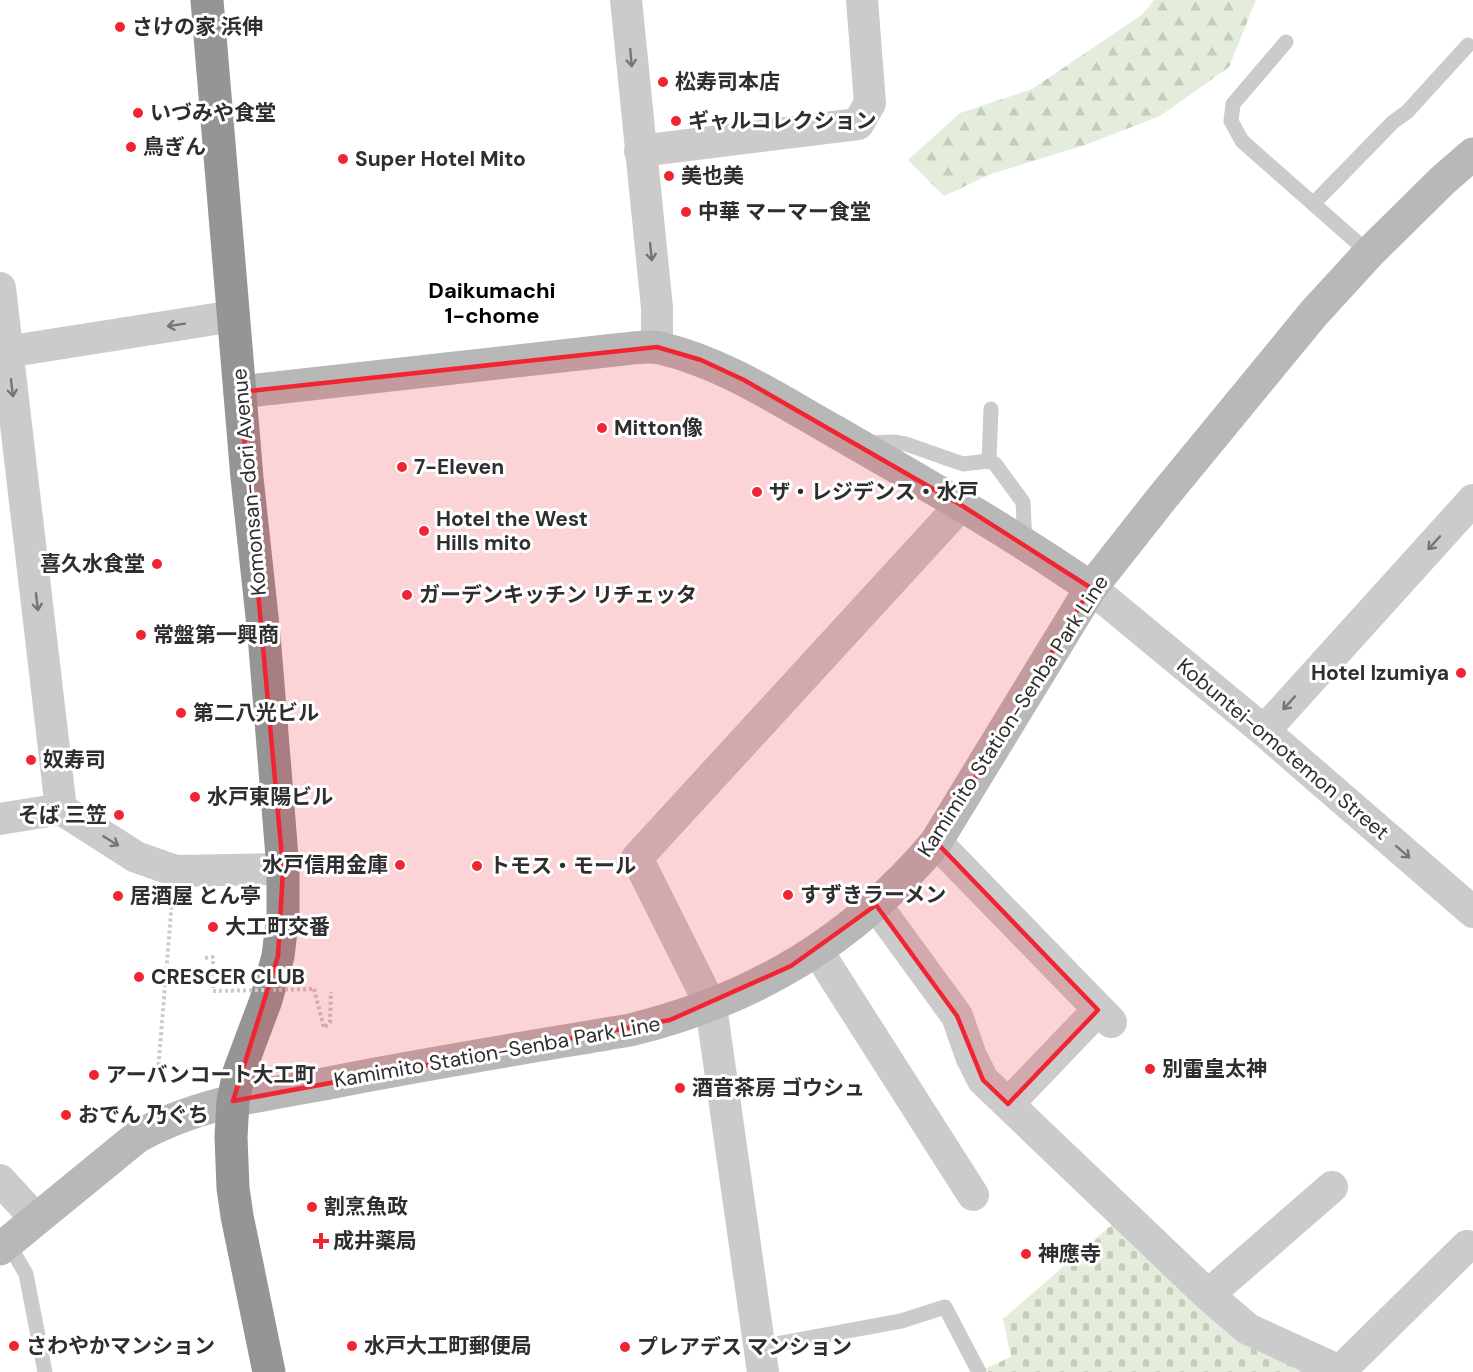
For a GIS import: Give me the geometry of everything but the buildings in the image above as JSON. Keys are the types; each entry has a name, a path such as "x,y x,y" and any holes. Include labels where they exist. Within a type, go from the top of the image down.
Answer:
{"highway":[{"name":"Komonsan-dori Avenue","path":"207,0 283,868 283,914 278,956 266,999 239,1072 233,1101 231,1137 233,1188 269,1372"}],"main road":[{"name":"Kamimito Station-Senba Park Line","path":"4,1246 137,1137 162,1122 233,1101 368,1075 630,1030 670,1020 711,1006 765,980 851,927 909,874 936,842 1091,588 1162,498 1314,313 1369,253 1443,180 1473,154"},
{"path":"240,392 657,347 701,360 744,380 961,505 1091,588"}],"street":[{"path":"626,0 657,308 657,347"},
{"path":"640,151 858,124 870,103 862,0"},
{"path":"0,288 4,352 61,809"},
{"path":"4,352 234,316"},
{"path":"1264,731 1473,500"},
{"path":"762,1359 711,1006 637,858 961,505"},
{"name":"Kobuntei-omotemon Street","path":"1091,588 1264,731 1473,912"},
{"path":"0,819 61,809 136,857 176,871 283,868"},
{"path":"936,842 1105,1016 1008,1104"},
{"path":"876,905 957,1016 970,1056 983,1080 1208,1295 1248,1329 1341,1372 1467,1246"},
{"path":"817,950 973,1195"},
{"path":"0,1180 36,1219"},
{"path":"1208,1295 1332,1187"}],"lane":[{"path":"1286,42 1233,104 1231,121 1242,141 1369,253"},
{"path":"1312,204 1393,122 1407,111 1468,45"},
{"path":"989,461 991,409"},
{"path":"855,443 893,442 906,444 963,464 989,461 995,464 1023,502 1025,544"},
{"path":"4,1246 26,1274 45,1372"},
{"path":"762,1359 945,1308 979,1372"}],"path":[{"path":"158,1071 173,891"},
{"path":"205,958 213,957 213,991 314,989 324,1028 330,1022 331,992"}],"highlighted area":[{"path":"657,347 701,360 744,380 961,505 1091,588 936,842 1098,1010 1008,1104 983,1080 957,1016 876,905 791,966 670,1020 233,1101 278,956 283,869 240,392"}],"green space":[{"path":"1154,0 1256,0 1229,67 1160,116 1085,145 991,174 944,196 908,160 960,113 1032,89 1143,14"},
{"path":"1116,1221 1320,1372 988,1372 986,1368 1011,1357 1003,1319"}],"place":[{"name":"さけの家 浜伸","path":"120,27"},
{"name":"松寿司本店","path":"663,82"},
{"name":"いづみや食堂","path":"138,113"},
{"name":"ギャルコレクション","path":"676,121"},
{"name":"鳥ぎん","path":"131,147"},
{"name":"Super Hotel Mito","path":"343,159"},
{"name":"美也美","path":"669,176"},
{"name":"中華 マーマー食堂","path":"686,212"},
{"name":"Mitton像","path":"602,428"},
{"name":"7-Eleven","path":"402,467"},
{"name":"ザ・レジデンス・水戸","path":"757,492"},
{"name":"Hotel the West Hills mito","path":"424,531"},
{"name":"喜久水食堂","path":"157,564"},
{"name":"ガーデンキッチン リチェッタ","path":"407,595"},
{"name":"常盤第一興商","path":"141,635"},
{"name":"Hotel Izumiya","path":"1461,673"},
{"name":"第二八光ビル","path":"181,713"},
{"name":"奴寿司","path":"31,760"},
{"name":"水戸東陽ビル","path":"195,797"},
{"name":"そば 三笠","path":"119,815"},
{"name":"水戸信用金庫","path":"400,865"},
{"name":"トモス・モール","path":"477,866"},
{"name":"すずきラーメン","path":"788,895"},
{"name":"居酒屋 とん亭","path":"118,896"},
{"name":"大工町交番","path":"213,927"},
{"name":"CRESCER CLUB","path":"139,977"},
{"name":"別雷皇太神","path":"1150,1069"},
{"name":"アーバンコート大工町","path":"94,1075"},
{"name":"酒音茶房 ゴウシュ","path":"680,1088"},
{"name":"おでん 乃ぐち","path":"66,1115"},
{"name":"割烹魚政","path":"312,1207"},
{"name":"成井薬局","path":"321,1241"},
{"name":"神應寺","path":"1026,1254"},
{"name":"さわやかマンション","path":"14,1346"},
{"name":"水戸大工町郵便局","path":"352,1346"},
{"name":"プレアデス マンション","path":"625,1347"}],"district":[{"name":"Daikumachi 1-chome","path":"492,302"}]}
